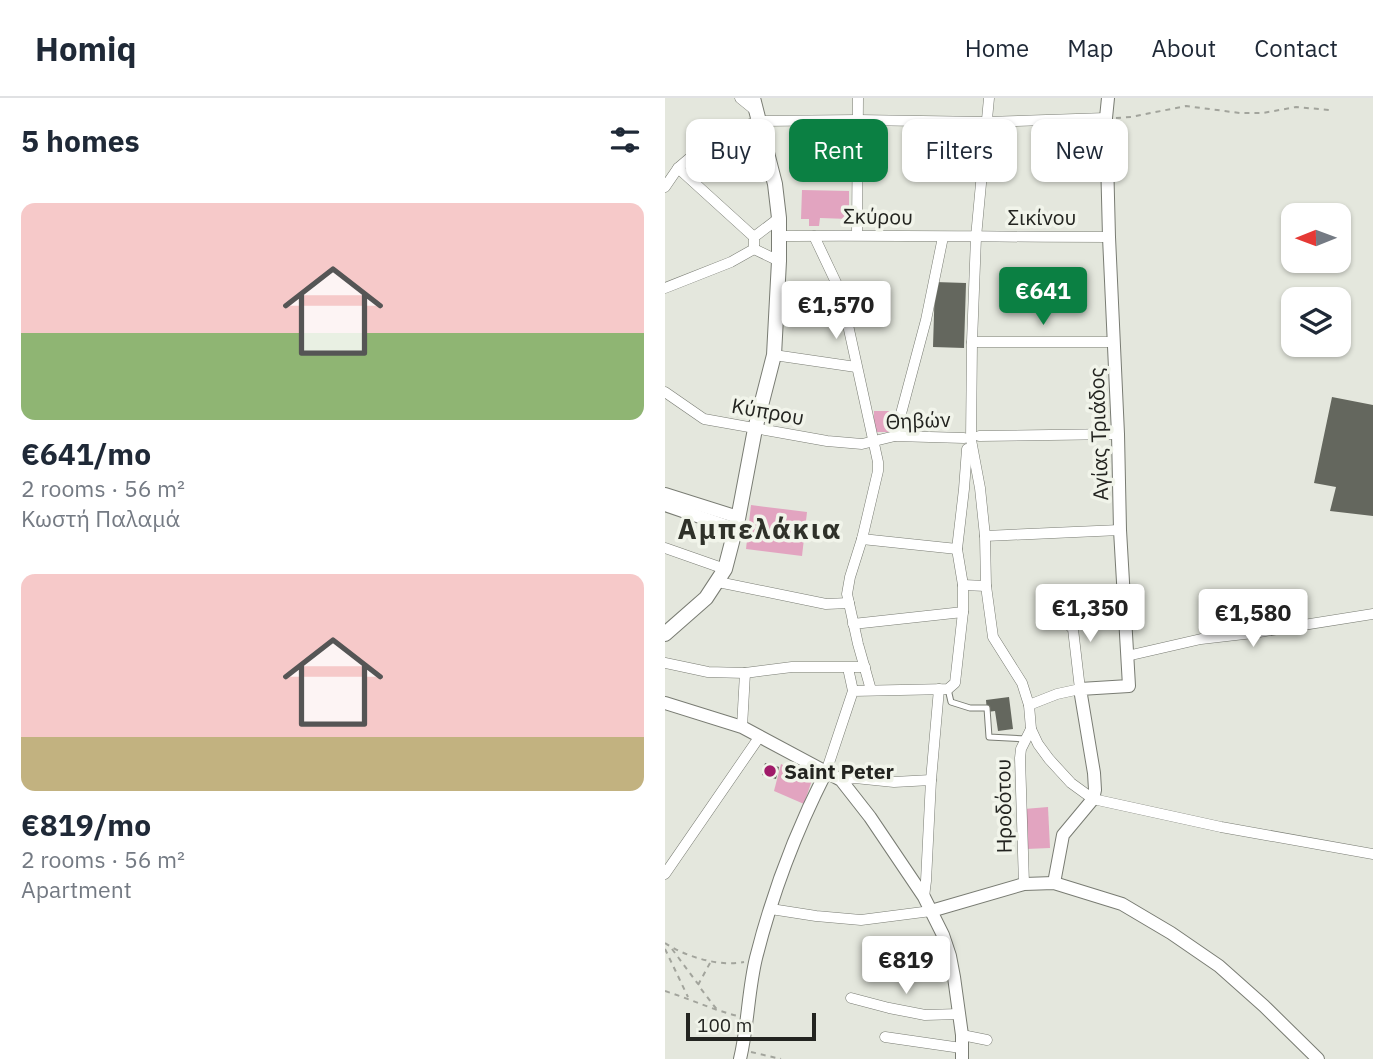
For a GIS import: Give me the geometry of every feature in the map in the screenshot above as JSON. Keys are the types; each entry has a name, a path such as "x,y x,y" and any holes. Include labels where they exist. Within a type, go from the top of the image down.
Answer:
{"main road":[{"path":"665,634 706,598 721,575 737,523 755,429 774,355 779,218 775,184 757,110"}],"street":[{"path":"740,98 757,110 848,119"},
{"path":"858,98 858,119"},
{"path":"986,119 989,98"},
{"name":"Αγίας Τριάδος","path":"1080,689 1129,686 1109,237 1106,118 1108,98"},
{"path":"665,187 678,169 703,146 757,110"},
{"path":"1017,121 1106,118"},
{"path":"678,169 754,237 754,249"},
{"path":"857,182 857,234"},
{"path":"981,182 972,342 971,440 980,488 986,586 993,636 1022,683 1028,705 1029,734 1071,783 1093,799 1233,829 1373,854"},
{"path":"754,237 779,218"},
{"name":"Σκύρου","path":"780,236 857,234 976,237"},
{"path":"814,236 841,293 878,462 847,594 871,690"},
{"path":"895,436 926,320 943,237"},
{"name":"Σικίνου","path":"976,237 1109,237"},
{"path":"754,249 779,261"},
{"path":"665,288 754,249"},
{"path":"972,342 1114,342"},
{"path":"774,355 856,367"},
{"name":"Κύπρου","path":"665,392 704,419 851,444 873,441"},
{"path":"979,436 1118,434"},
{"name":"Θηβών","path":"873,441 895,436 964,438"},
{"path":"853,691 944,689 955,683 963,612 963,585 957,549 967,449"},
{"path":"964,489 980,488"},
{"path":"665,494 737,523"},
{"path":"665,505 737,523"},
{"path":"985,536 1121,530"},
{"path":"862,539 957,549"},
{"path":"665,548 721,575 827,604 849,603"},
{"path":"963,585 986,586"},
{"path":"853,624 963,612"},
{"path":"1127,656 1201,639 1253,634 1373,614"},
{"path":"1054,883 1063,835 1093,799 1094,773 1073,629 1062,618"},
{"path":"665,663 708,672 745,673 792,667 865,667"},
{"path":"741,1054 755,960 780,878 826,772 853,691 848,668"},
{"path":"742,727 745,673"},
{"path":"924,897 931,780 944,689"},
{"path":"1028,705 1080,689"},
{"path":"665,704 742,727 841,780 870,817 924,897 943,935 950,956 962,1047"},
{"name":"Ηροδότου","path":"1024,884 1020,758 1021,749 1029,734"},
{"path":"665,874 760,736"},
{"path":"841,780 931,780"},
{"path":"771,909 861,920 931,911 1024,884 1054,883 1122,904 1171,933 1219,966 1318,1059"},
{"path":"851,998 889,1009 925,1015 959,1014"},
{"path":"885,1037 962,1047 987,1040"}],"lane":[{"path":"944,689 951,702 970,708 987,708 989,737 1029,734"}],"path":[{"path":"1106,118 1131,117 1185,106 1240,113 1263,113 1296,107 1330,110"},
{"path":"665,943 719,964 755,960"},
{"path":"671,947 719,1012"},
{"path":"665,949 688,998"},
{"path":"698,985 711,962"},
{"path":"665,991 719,1012 746,1018"},
{"path":"741,1054 781,1059"}],"shaded area":[{"path":"802,190 849,191 849,219 820,218 819,226 809,226 809,219 801,219"},
{"path":"874,411 892,411 892,432 874,432"},
{"path":"751,505 807,512 802,556 746,549"},
{"path":"781,764 812,780 804,804 774,791"},
{"path":"1048,807 1050,848 1026,849 1024,809"}],"building":[{"path":"935,282 966,283 964,348 933,347"},
{"path":"1332,397 1373,405 1373,516 1330,511 1336,487 1314,483"},
{"path":"1009,697 1013,729 998,731 995,711 987,712 986,700"},
{"name":"Saint Peter","path":"765,763 779,767 776,779 762,775"}],"place":[{"name":"Saint Peter","path":"770,771"}],"district":[{"name":"Αμπελάκια","path":"760,528"}]}
